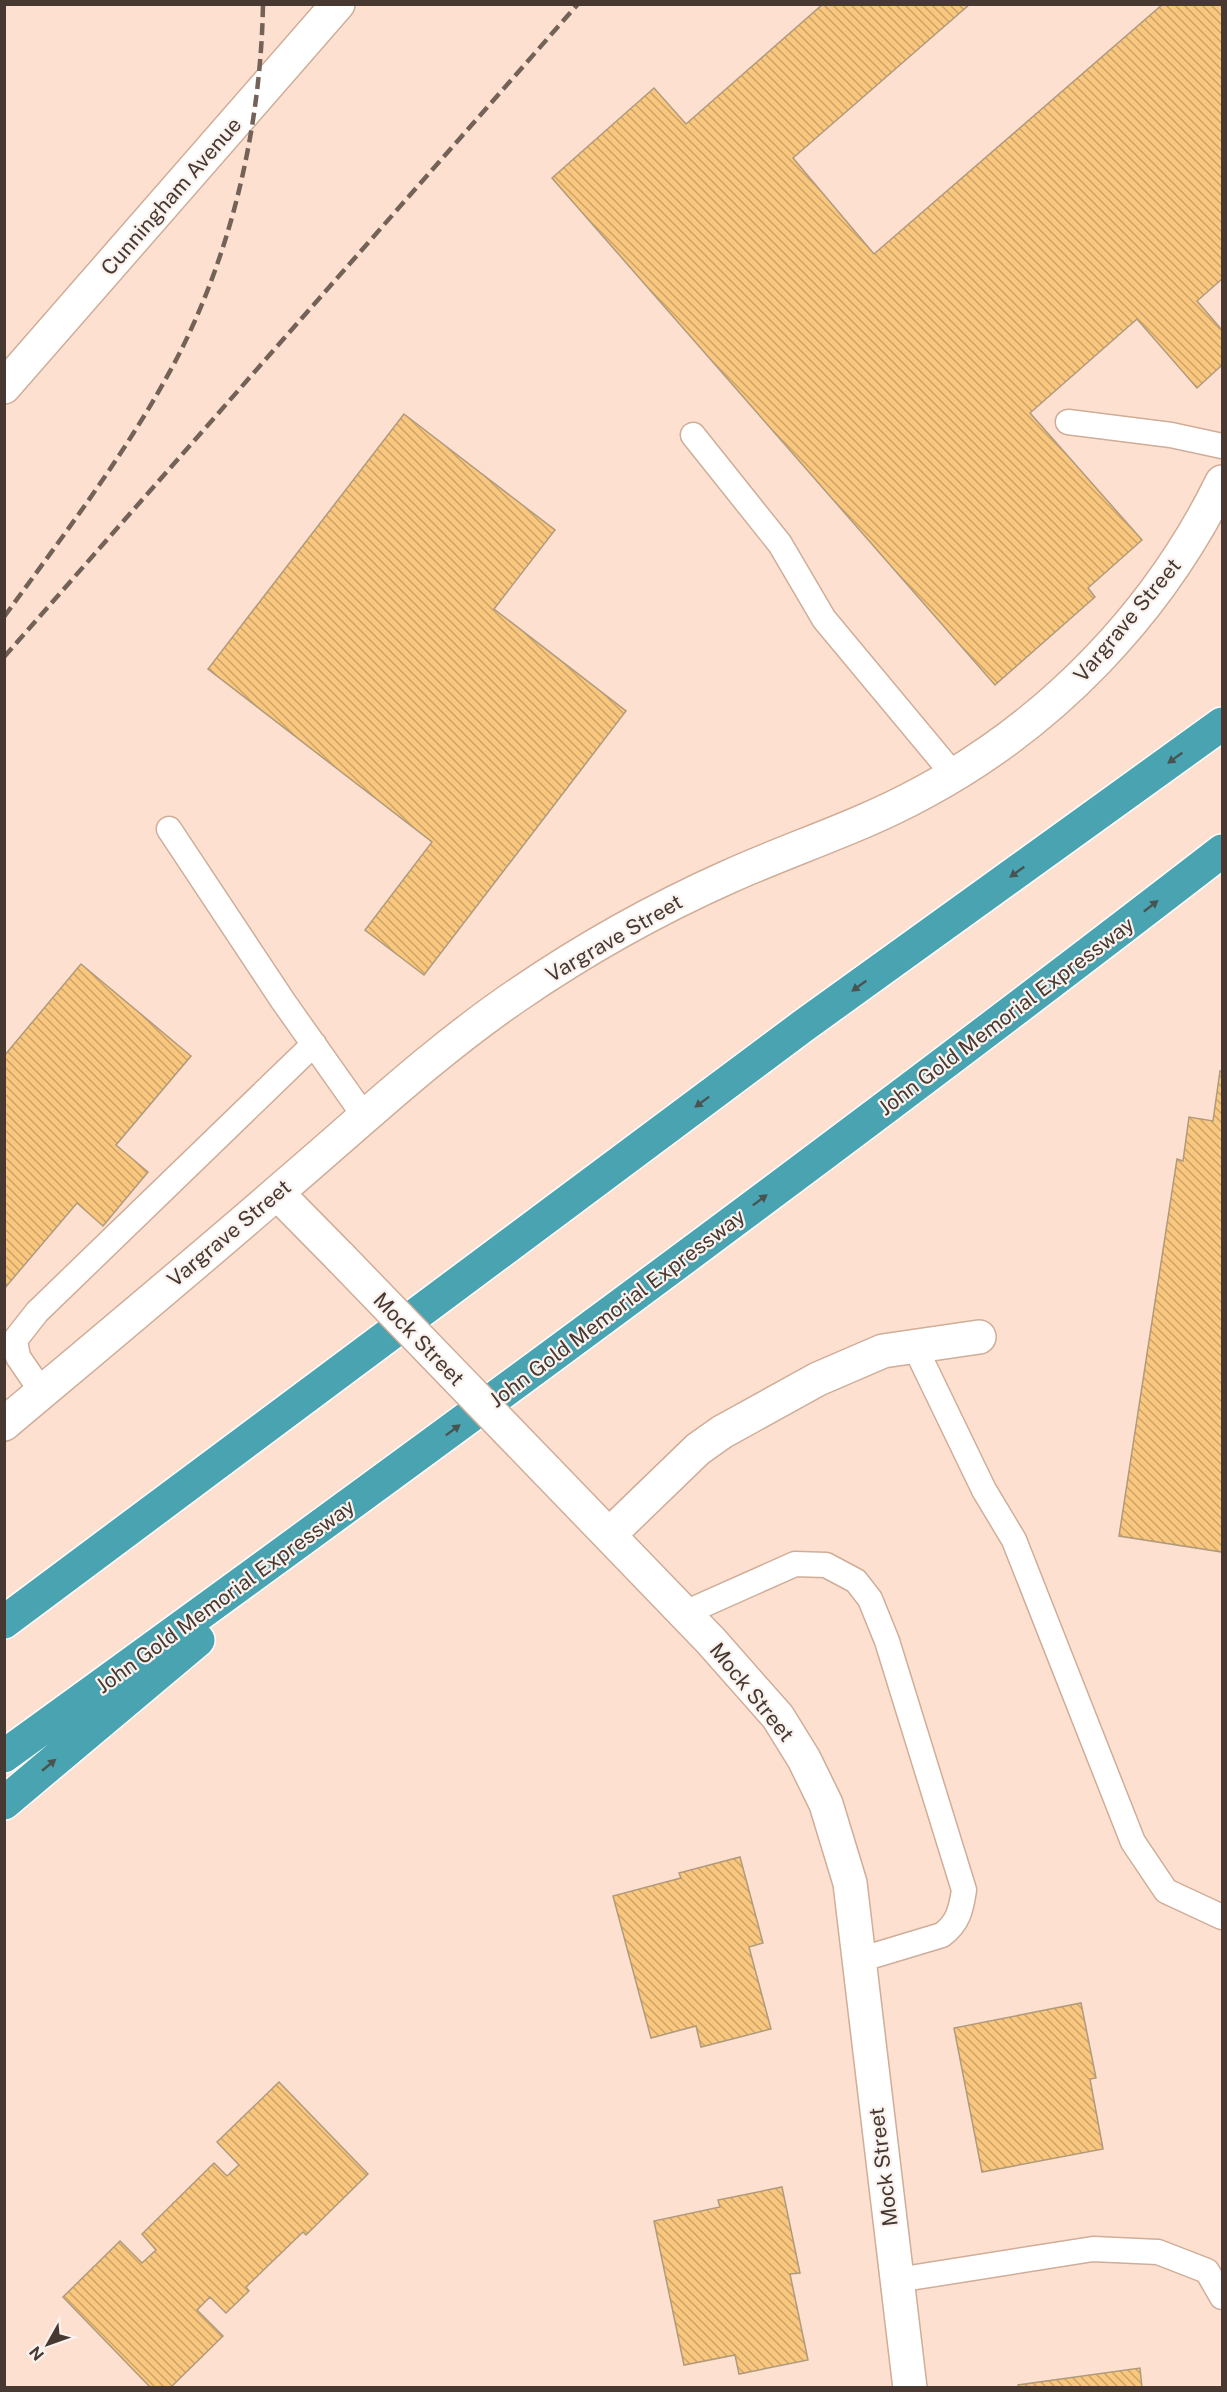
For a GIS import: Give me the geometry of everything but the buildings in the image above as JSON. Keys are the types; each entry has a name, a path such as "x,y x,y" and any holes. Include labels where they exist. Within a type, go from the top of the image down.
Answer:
{"highway":[{"path":"4,1622 794,1034 1222,724"},
{"name":"John Gold Memorial Expressway","path":"4,1756 406,1465 1047,987 1222,851"},
{"path":"4,1803 406,1465"}],"street":[{"name":"Cunningham Avenue","path":"4,387 338,4"},
{"name":"Vargrave Street","path":"4,1424 365,1117 450,1046 515,997 584,952 656,911 728,877 911,798 953,774 1020,730 1066,691 1108,649 1146,604 1182,555 1222,482"},
{"name":"Mock Street","path":"277,1193 746,1678 778,1717 804,1759 826,1804 850,1883 910,2388"},
{"path":"609,1534 683,1462 722,1432 818,1379 883,1352 914,1345 980,1337"}],"lane":[{"path":"1068,422 1171,435 1222,446"},
{"path":"693,435 780,544 824,619 953,774"},
{"path":"169,829 365,1117"},
{"path":"42,1392 18,1357 15,1340 37,1312 314,1044"},
{"path":"914,1345 984,1490 1014,1540 1132,1842 1166,1891 1222,1917"},
{"path":"684,1613 795,1564 826,1565 856,1581 870,1599 887,1641 964,1890 961,1911 952,1928 942,1935 859,1960"},
{"path":"897,2280 1093,2249 1158,2252 1207,2271 1222,2297"}],"railway":[{"path":"4,617 117,459 157,394 196,319 228,232 240,187 256,96 263,4"},
{"path":"4,657 578,4"}]}
